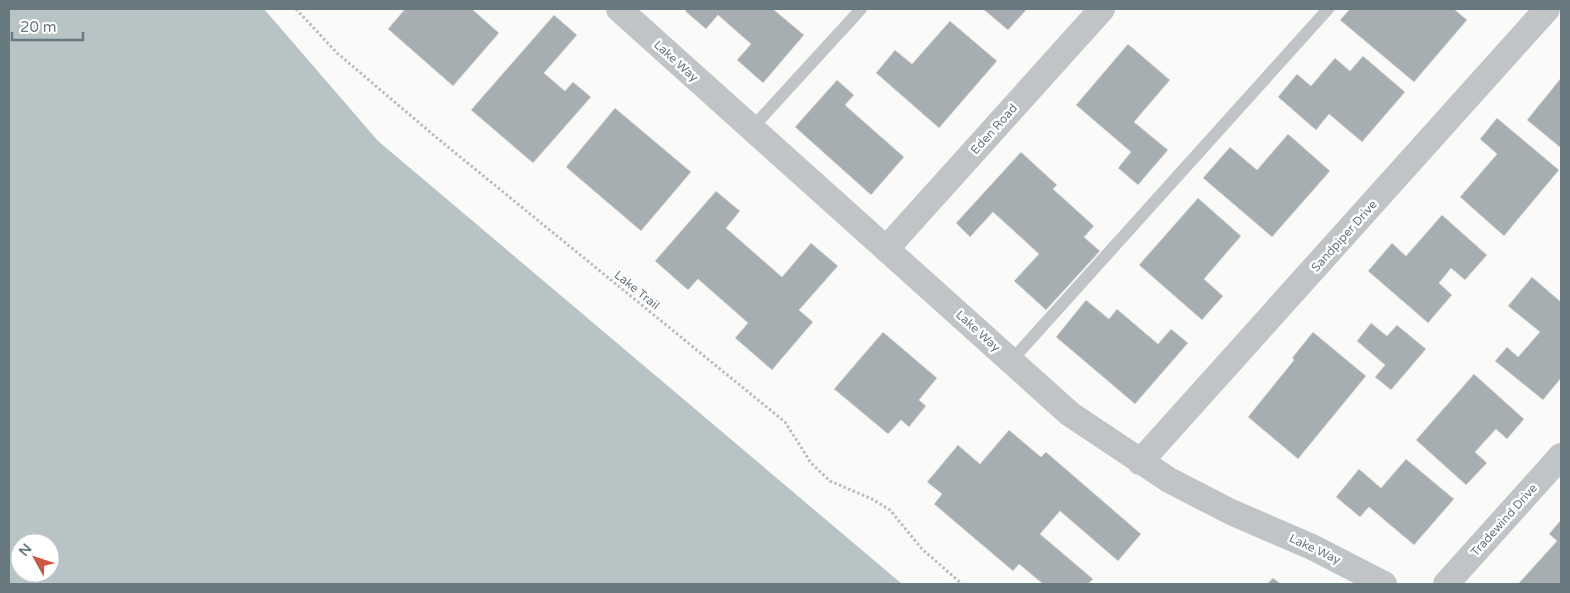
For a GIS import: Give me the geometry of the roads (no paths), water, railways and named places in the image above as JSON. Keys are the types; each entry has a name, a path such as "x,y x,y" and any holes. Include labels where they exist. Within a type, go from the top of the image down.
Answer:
{"street":[{"name":"Eden Road","path":"886,249 1102,9"},
{"name":"Sandpiper Drive","path":"1140,462 1547,9"},
{"name":"Lake Way","path":"623,10 1070,414 1140,462 1232,512 1312,547 1384,584"},
{"name":"Tradewind Drive","path":"1446,584 1561,456"}],"lane":[{"path":"752,128 861,9"},
{"path":"1011,361 1328,9"}]}
